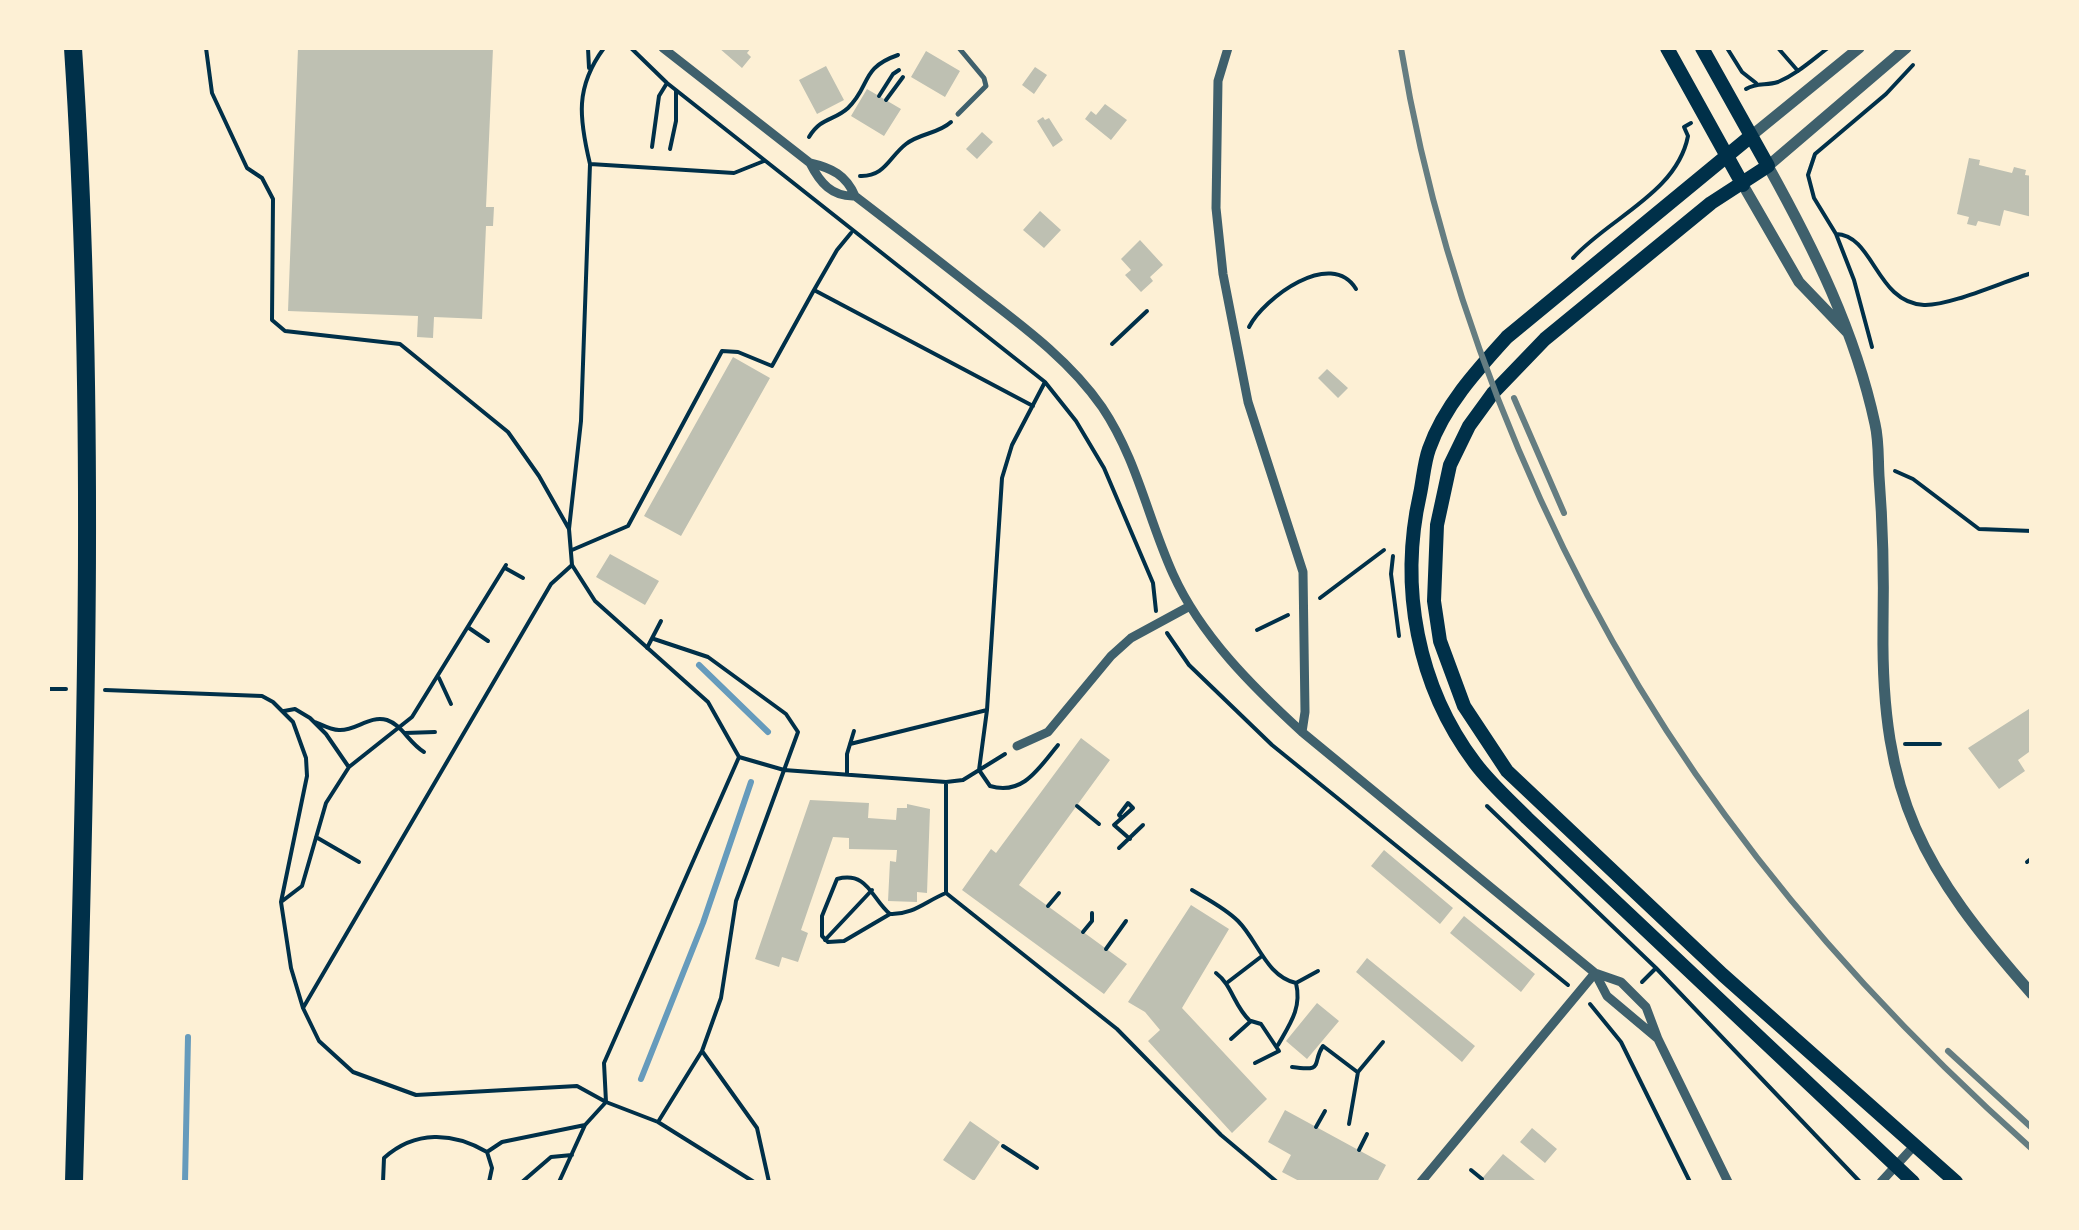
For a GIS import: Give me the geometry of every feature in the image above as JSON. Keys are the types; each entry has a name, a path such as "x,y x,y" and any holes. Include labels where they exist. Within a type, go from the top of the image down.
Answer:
{"highway":[{"path":"74,48 83,193 88,418 74,1182"}],"main road":[{"path":"1666,48 1743,185"},
{"path":"1702,48 1768,166 1711,203 1522,359 1469,426 1450,464 1437,525 1434,601 1440,641 1453,682 1480,734 1506,771 1789,1036 1956,1182"},
{"path":"1751,136 1562,290 1507,337 1476,371 1449,410 1429,450 1410,554 1411,597 1419,644 1435,693 1462,745 1486,776 1914,1182"}],"street":[{"path":"664,48 810,163 829,167 849,182 855,196 1035,336 1078,378 1101,407 1131,459 1173,574 1190,606 1236,665 1302,732 1594,972 1620,982 1632,992 1646,1007 1728,1182"},
{"path":"1228,48 1218,81 1216,208 1234,339 1248,402 1303,572 1306,712 1302,732"},
{"path":"1751,136 1860,48"},
{"path":"1906,48 1768,166 1823,266 1851,336 1876,427 1884,551 1884,708 1904,802 1944,885 1979,934 2032,994"},
{"path":"810,163 818,180 840,196 855,196"},
{"path":"1743,185 1799,282 1851,336"},
{"path":"1017,746 1048,732 1130,638 1190,606"},
{"path":"1421,1182 1594,972"},
{"path":"1594,972 1607,996 1658,1039"},
{"path":"1881,1182 1914,1146"}],"lane":[{"path":"958,114 986,86 984,78 959,48"}],"path":[{"path":"206,48 212,93 247,168 262,178 273,199 272,320 285,331 400,344 508,432 569,529"},
{"path":"588,48 581,118 590,164 581,421 569,529 572,565 595,600 708,702 739,756 784,770 946,782 964,780 1017,746"},
{"path":"589,68 604,48"},
{"path":"630,48 666,84 1045,382 1076,420 1104,468 1152,583 1154,607"},
{"path":"1727,48 1742,72 1756,83 1768,84 1798,71 1828,48"},
{"path":"1778,48 1798,71"},
{"path":"808,137 817,124 848,108 878,62 898,55"},
{"path":"1874,358 1863,308 1836,234 1814,198 1808,175 1814,154 1886,94 1917,58"},
{"path":"879,96 899,70"},
{"path":"886,100 903,77"},
{"path":"652,147 659,96 666,84"},
{"path":"670,148 676,120 676,91"},
{"path":"848,168 860,176 875,174 885,169 908,143 937,132 958,114"},
{"path":"1565,267 1587,242 1675,171 1685,151 1688,136 1684,127"},
{"path":"590,164 734,173 766,160"},
{"path":"571,550 628,526 722,351 738,352 772,366 837,250 853,231"},
{"path":"1836,234 1856,240 1897,296 1923,305 2032,273"},
{"path":"1234,339 1247,330 1258,310 1282,290 1318,275 1339,273 1350,279 1356,289"},
{"path":"814,290 1033,406"},
{"path":"1112,344 1147,311"},
{"path":"979,770 987,710 1002,478 1012,445 1045,382"},
{"path":"1894,486 1892,470 1913,479 1979,529 2032,531"},
{"path":"1311,605 1384,550"},
{"path":"303,1008 551,584 572,565"},
{"path":"281,902 302,886 326,803 349,767 401,731 412,717 505,567 523,578"},
{"path":"1257,630 1288,615"},
{"path":"646,648 661,622"},
{"path":"469,628 488,641"},
{"path":"1169,636 1199,674 1272,745 1578,992 1621,1042 1690,1182"},
{"path":"654,639 708,656 786,714 798,732 736,901 720,998 702,1051 658,1122"},
{"path":"439,678 451,704"},
{"path":"48,688 68,689"},
{"path":"87,690 262,696 284,711 301,738 307,776 281,902 290,968 318,1042 353,1072 416,1094 577,1086 658,1122 754,1182"},
{"path":"284,711 295,709 315,722 339,730 381,719 424,752"},
{"path":"850,744 987,710"},
{"path":"315,722 349,767"},
{"path":"401,731 435,732"},
{"path":"847,773 854,731"},
{"path":"1905,744 1940,744"},
{"path":"559,1182 585,1125 606,1102 604,1063 739,756"},
{"path":"946,782 946,893"},
{"path":"1076,806 1099,824"},
{"path":"1121,817 1114,825 1130,839"},
{"path":"1118,848 1143,824"},
{"path":"316,837 359,862"},
{"path":"890,914 872,890 860,879 849,876 837,879 820,928 826,940 844,941 890,914 902,915 918,909 946,893"},
{"path":"826,940 872,890"},
{"path":"1192,890 1236,918 1283,978 1296,983 1318,971"},
{"path":"946,893 1118,1029 1220,1135 1278,1182"},
{"path":"1048,906 1060,893"},
{"path":"1083,932 1092,913"},
{"path":"1106,948 1126,921"},
{"path":"1228,982 1262,956"},
{"path":"1640,985 1656,968"},
{"path":"1216,974 1228,982 1233,1001 1251,1022 1260,1024 1278,1045"},
{"path":"1255,1064 1277,1054 1300,999 1296,983"},
{"path":"1231,1039 1251,1022"},
{"path":"1349,1124 1358,1072 1383,1042"},
{"path":"1292,1067 1313,1068 1320,1059 1318,1048 1323,1046 1358,1072"},
{"path":"702,1051 756,1128 769,1182"},
{"path":"1316,1127 1324,1111"},
{"path":"487,1152 502,1142 585,1125"},
{"path":"1358,1150 1367,1134"},
{"path":"382,1182 384,1158 407,1142 437,1136 453,1137 487,1152 492,1168 489,1182"},
{"path":"1004,1146 1037,1168"},
{"path":"522,1182 551,1157 573,1155"},
{"path":"1471,1170 1482,1179"},
{"path":"1847,1171 1860,1182"}],"building":[{"path":"298,48 493,48 486,207 494,207 493,226 486,226 482,319 434,317 433,338 417,337 418,316 288,311"},
{"path":"719,48 751,48 747,53 751,57 742,68"},
{"path":"926,51 960,71 945,97 911,77"},
{"path":"826,66 844,100 817,114 799,80"},
{"path":"1035,67 1047,75 1034,94 1022,85"},
{"path":"867,89 901,109 884,136 851,116"},
{"path":"1105,104 1127,120 1111,140 1085,119 1091,111 1096,115"},
{"path":"1049,118 1063,140 1053,147 1037,121"},
{"path":"982,132 993,142 977,159 966,149"},
{"path":"1969,158 1980,160 1979,165 2012,173 2014,167 2026,170 2025,175 2032,176 2032,217 2004,210 2000,226 1978,221 1976,226 1967,224 1969,217 1957,214"},
{"path":"1040,211 1061,230 1044,248 1023,230"},
{"path":"1140,240 1163,265 1141,292 1125,275 1131,270 1121,259"},
{"path":"733,357 770,378 681,536 644,516"},
{"path":"1327,369 1348,388 1338,398 1318,378"},
{"path":"610,554 659,581 645,605 596,577"},
{"path":"2032,707 2032,756 2029,752 2018,760 2025,771 1999,789 1968,748"},
{"path":"1081,738 1110,760 1019,885 1127,964 1104,994 962,890 991,849 996,853"},
{"path":"810,800 869,803 868,818 896,820 897,808 907,808 907,804 930,809 927,893 917,892 917,902 888,901 890,861 896,862 897,850 849,849 849,838 833,837 801,930 808,933 798,962 782,957 779,967 755,959"},
{"path":"1384,850 1453,908 1440,924 1371,866"},
{"path":"1191,905 1229,929 1182,1008 1267,1099 1232,1133 1148,1041 1160,1030 1145,1012 1128,1002"},
{"path":"1464,916 1535,974 1521,992 1450,933"},
{"path":"1367,958 1475,1046 1462,1062 1356,972"},
{"path":"1317,1003 1339,1021 1307,1059 1286,1041"},
{"path":"1285,1110 1386,1165 1377,1182 1301,1182 1282,1172 1291,1155 1268,1142"},
{"path":"970,1121 1000,1142 974,1181 943,1160"},
{"path":"1532,1128 1557,1149 1545,1163 1520,1142"},
{"path":"1503,1154 1535,1180 1479,1182"}],"waterway":[{"path":"699,665 768,732"},
{"path":"641,1079 703,923 751,782"},
{"path":"185,1182 188,1037"}],"railway":[{"path":"1401,48 1447,250 1480,351 1563,547 1612,640 1666,730 1725,815 1831,948 1909,1031 2032,1149"},
{"path":"1514,398 1564,513"},
{"path":"1948,1051 2032,1128"}]}
